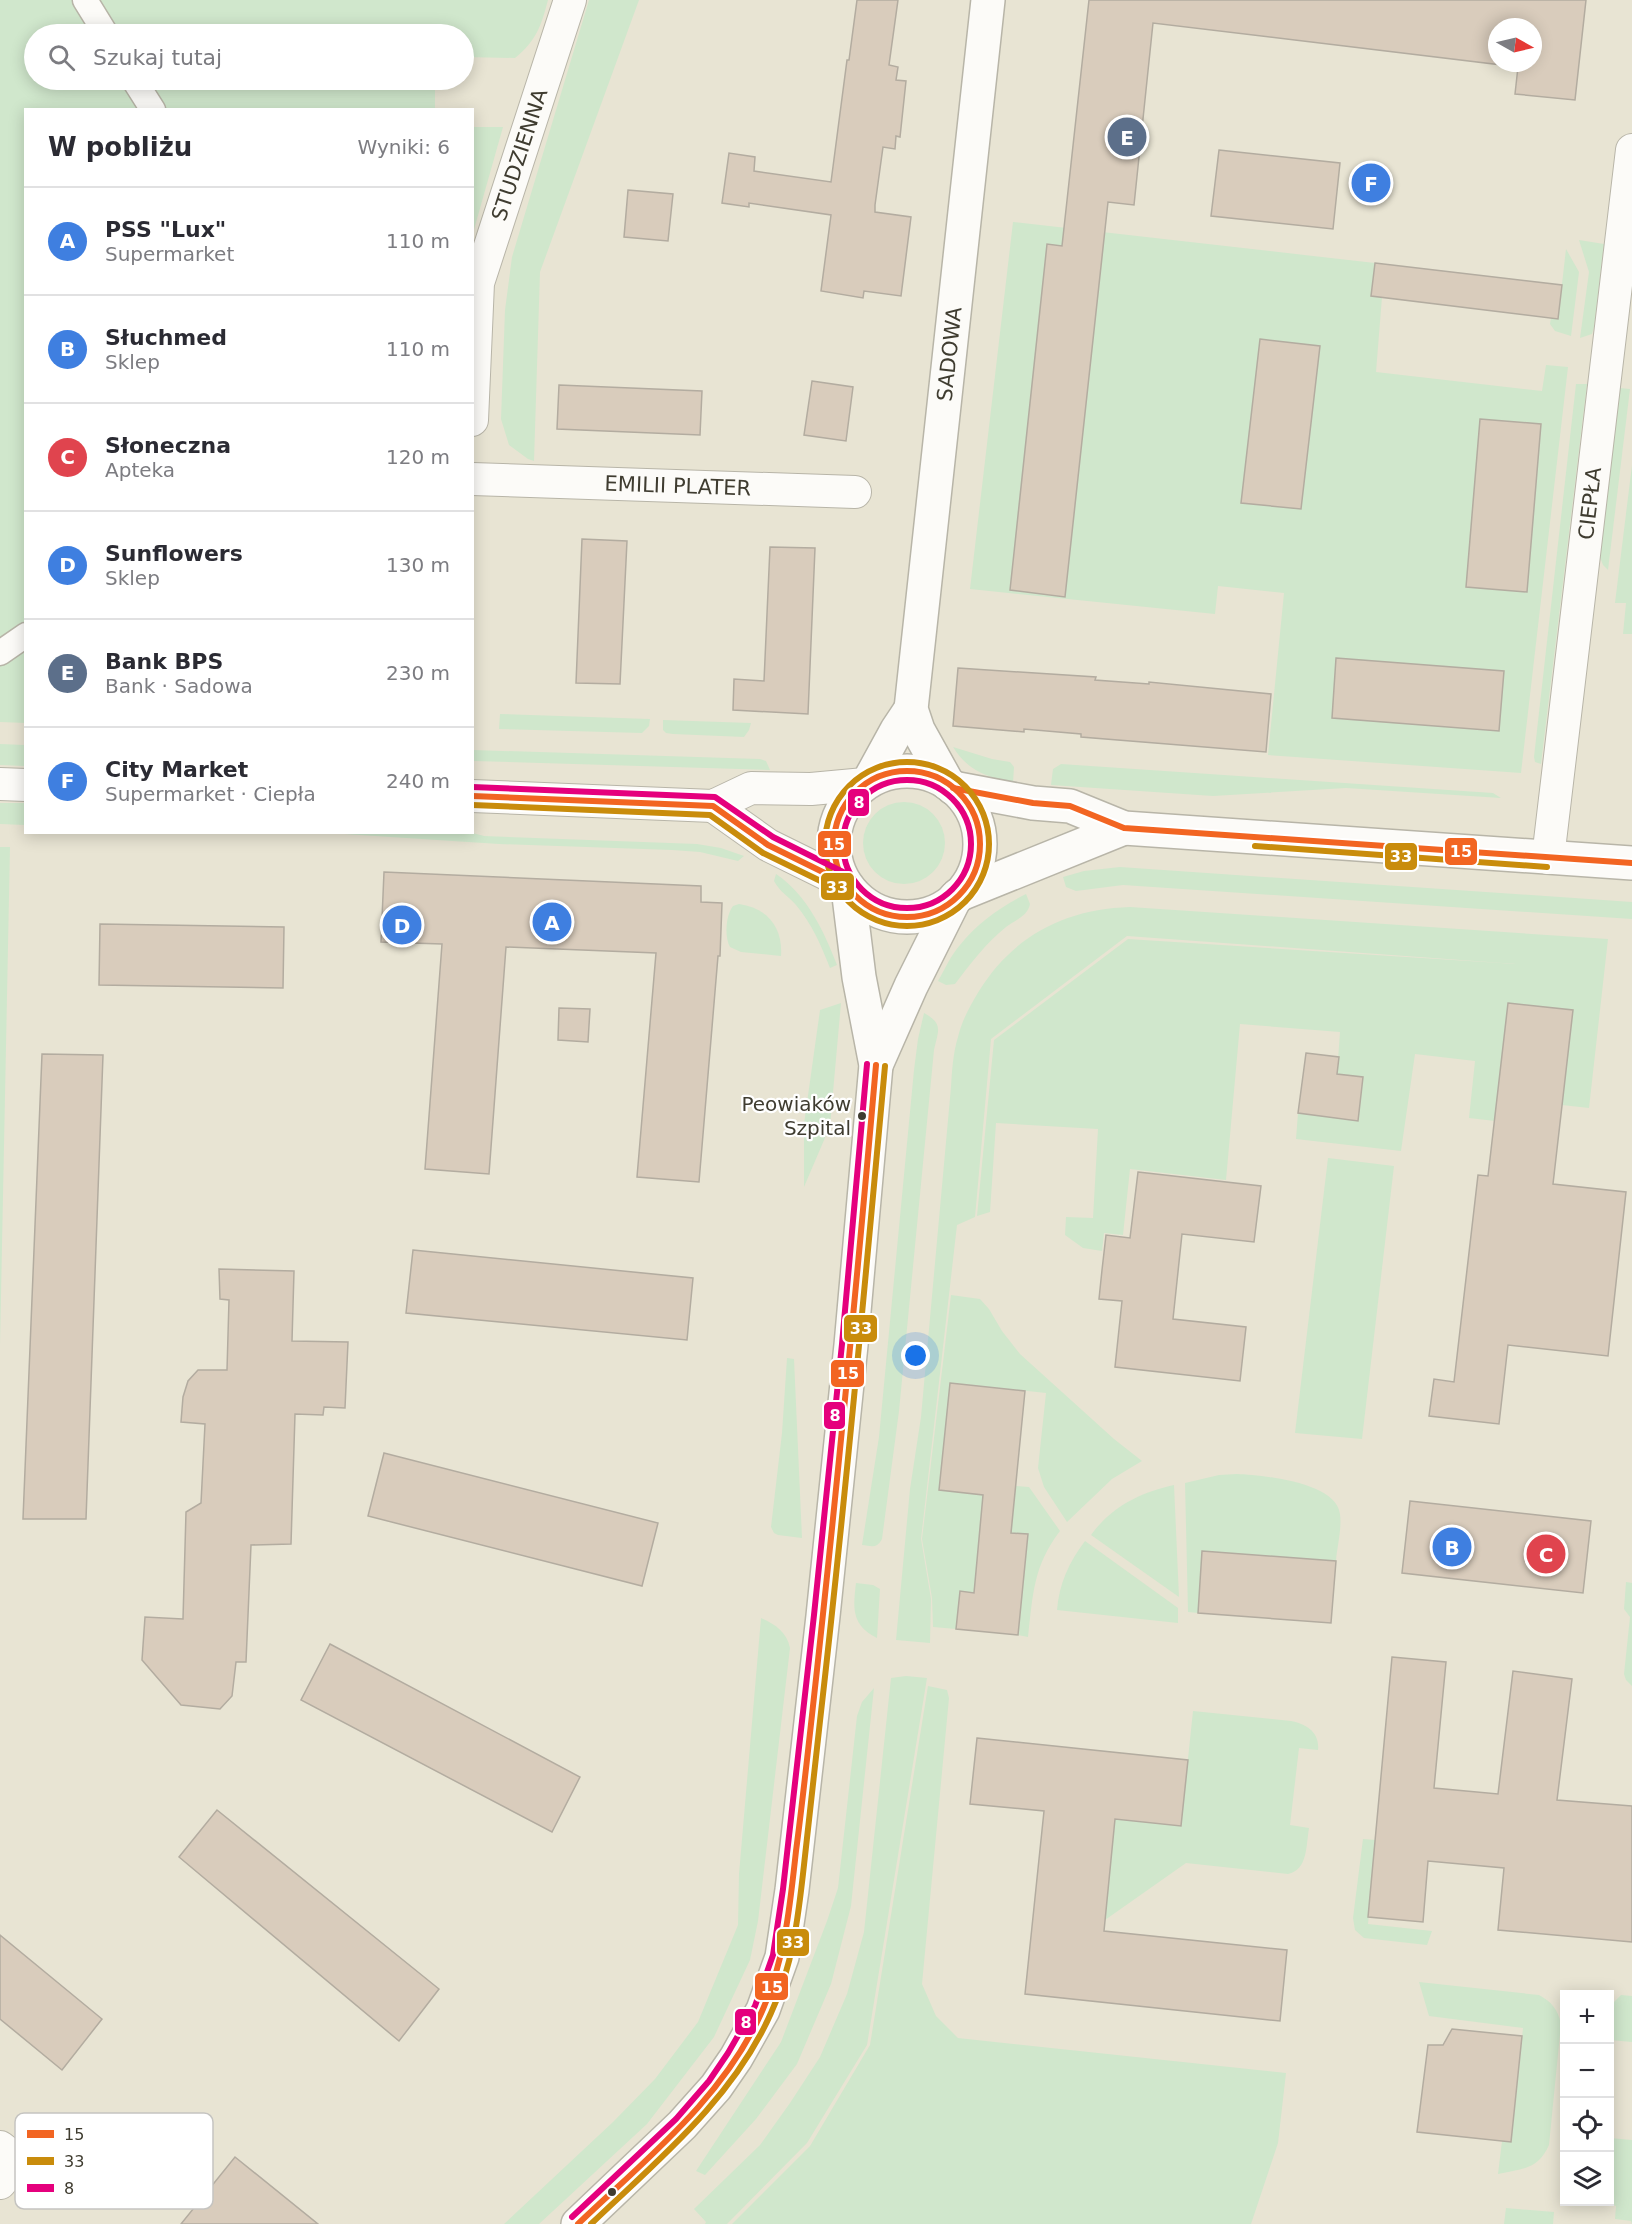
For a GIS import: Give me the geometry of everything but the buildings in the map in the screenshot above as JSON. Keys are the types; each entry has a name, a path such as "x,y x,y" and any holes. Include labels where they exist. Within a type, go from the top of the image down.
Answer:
{"main road":[{"name":"SADOWA","path":"950,786 918,730 911,709 988,0"},
{"name":"SADOWA","path":"867,782 911,709"},
{"path":"876,1065 912,986 957,897 969,881 976,866 979,831 974,815 965,800 950,786 933,776 917,771 892,772 867,782 853,794 843,807 834,837 838,869 847,885 860,900 874,909 891,915 908,917 925,914 941,908 957,897 1124,828"},
{"path":"950,786 1022,801 1070,806 1124,828 1632,863"},
{"path":"578,2224 682,2125 716,2087 736,2058 763,2010 782,1957 823,1616 851,1345 876,1065 847,885"}],"street":[{"path":"85,0 99,24"},
{"name":"STUDZIENNA","path":"474,374 478,283 570,0"},
{"path":"140,90 152,108"},
{"name":"CIEPŁA","path":"1548,858 1631,161"},
{"name":"EMILII PLATER","path":"486,479 855,492"},
{"path":"0,653 24,636"},
{"path":"474,796 713,806 751,788 811,789 867,782"},
{"path":"0,784 24,785"},
{"path":"713,806 768,845 847,885"},
{"path":"0,2147 15,2159"},
{"path":"0,2183 15,2165"}],"green space":[{"path":"0,0 548,0 537,32 515,58 474,57 474,24 24,24 24,90 435,90 435,108 24,108 24,723 0,722"},
{"path":"589,0 639,0 540,272 534,461 509,445 501,419 505,310 512,257"},
{"path":"474,127 503,127 474,229"},
{"path":"1013,222 1375,263 1371,296 1382,297 1376,372 1542,391 1546,365 1568,367 1521,773 1268,755 1284,593 1218,586 1215,614 970,589"},
{"path":"1579,240 1604,244 1594,327 1592,334 1580,338 1589,272"},
{"path":"1566,249 1579,272 1571,336 1555,331 1550,324 1551,318 1558,319"},
{"path":"1576,384 1587,384 1541,764 1535,762 1534,757"},
{"path":"1620,388 1630,389 1608,570 1600,557"},
{"path":"1632,465 1632,634 1623,634 1626,603 1615,603"},
{"path":"500,714 650,719 649,726 642,733 499,729"},
{"path":"663,720 751,723 744,737 666,733 663,730"},
{"path":"0,744 24,745 24,766 0,765"},
{"path":"953,747 1010,762 1014,767 1013,783 979,772 965,762"},
{"path":"474,750 760,759 766,761 770,770 474,761"},
{"path":"1061,764 1493,793 1501,798 1346,788 1213,796 1051,785 1053,769"},
{"path":"904,802 920,805 933,814 942,827 945,843 942,859 933,872 920,881 904,884 888,881 875,872 866,859 863,843 866,827 875,814 888,805"},
{"path":"0,803 24,803 24,825 0,824"},
{"path":"474,833 484,836 697,844 721,848 744,856 738,861 700,852 672,850 499,844 344,834"},
{"path":"0,847 10,847 0,1346"},
{"path":"1120,867 1632,902 1632,919 1123,885 1076,891 1066,887 1063,877 1084,871"},
{"path":"776,874 797,892 805,903 820,927 837,965 830,968 807,920 774,881"},
{"path":"1026,894 1030,904 1027,912 992,940 955,984 946,985 938,981 954,953 974,929 999,910"},
{"path":"739,904 758,910 772,921 779,937 781,956 741,952 730,947 726,932 727,920 733,906"},
{"path":"1130,907 1608,939 1589,1108 1562,1105 1572,1010 1509,1003 1495,1121 1469,1118 1475,1061 1415,1054 1401,1151 1296,1139 1298,1113 1358,1120 1363,1078 1337,1074 1340,1032 1240,1024 1226,1180 1130,1169 1123,1235 1104,1233 1102,1251 1083,1248 1065,1235 1066,1217 1093,1218 1098,1129 996,1123 990,1212 977,1216 994,1040 1128,939 1516,964 1127,936 991,1039 975,1217 957,1225 921,1539 931,1599 930,1643 896,1640 910,1489 921,1417 953,1062 960,1031 979,991 1008,955 1025,941 1043,929 1084,913"},
{"path":"841,1003 830,1126 804,1187 804,1124 820,1010"},
{"path":"924,1013 935,1021 938,1033 934,1050 899,1411 882,1539 876,1546 871,1546 862,1545 879,1437 914,1070"},
{"path":"1328,1158 1394,1166 1362,1439 1295,1433"},
{"path":"951,1295 980,1299 1020,1354 1114,1439 1142,1461 1112,1479 1067,1522 1044,1487 1038,1468 1046,1393 951,1383 939,1490 1013,1498 1015,1486 1029,1487 1060,1531 1044,1556 1039,1569 1033,1594 1028,1637 1018,1635 1028,1535 974,1593 960,1592 956,1629 933,1627 932,1598 922,1539"},
{"path":"787,1358 794,1359 802,1538 778,1535 771,1527 782,1433"},
{"path":"1237,1474 1296,1482 1326,1494 1335,1503 1340,1514 1336,1561 1202,1551 1198,1613 1188,1612 1185,1483 1219,1475"},
{"path":"1174,1485 1179,1597 1091,1535 1108,1516 1128,1502"},
{"path":"1085,1541 1178,1608 1178,1623 1057,1610 1066,1574"},
{"path":"1626,1582 1632,1583 1632,1686 1624,1674 1630,1617 1624,1609"},
{"path":"856,1583 873,1585 880,1589 877,1638 862,1627 858,1621 854,1608"},
{"path":"761,1618 780,1629 790,1648 758,1921 750,1960 714,2037 647,2124 539,2224 504,2224 613,2122 655,2079 698,2022 738,1925 739,1874"},
{"path":"906,1676 927,1678 867,2045 807,2143 727,2224 705,2224 706,2222 694,2209 760,2145 790,2103 820,2057 847,1994 864,1932 891,1678"},
{"path":"928,1686 947,1690 949,1698 922,1984 936,2016 958,2038 1286,2073 1278,2143 1251,2224 732,2224 810,2146 870,2045"},
{"path":"874,1688 851,1906 831,1984 797,2064 756,2119 705,2175 696,2171 781,2042 827,1921 838,1888 857,1716 862,1702"},
{"path":"1193,1711 1291,1721 1307,1727 1317,1738 1318,1750 1299,1748 1290,1825 1309,1828 1303,1862 1295,1872 1288,1874 1186,1863 1105,1920 1115,1819 1181,1825"},
{"path":"1363,1839 1376,1840 1368,1924 1432,1931 1427,1945 1364,1938 1355,1930 1353,1918"},
{"path":"1419,1982 1539,1995 1556,2011 1560,2021 1560,2034 1549,2145 1545,2153 1534,2164 1498,2174 1502,2141 1511,2141 1523,2028 1429,2016"},
{"path":"1621,1995 1632,1996 1632,2042 1614,2040 1614,2002"},
{"path":"1614,2138 1632,2140 1632,2224 1631,2221 1615,2219 1616,2206 1614,2205"},
{"path":"1506,2208 1554,2212 1553,2224 1504,2224"}],"transit line":[{"name":"33","path":"907,762 938,769 965,786 982,813 989,844 982,875 965,902 938,919 907,926 876,919 849,902 832,875 825,844 832,813 849,786 876,769 907,762"},
{"name":"15","path":"907,771 935,777 958,793 974,816 980,844 974,872 958,895 935,911 907,917 879,911 856,895 840,872 834,844 840,816 856,793 879,777 907,771"},
{"name":"8","path":"907,780 931,785 952,799 966,820 971,844 966,868 952,889 931,903 907,908 883,903 862,889 848,868 843,844 848,820 862,799 883,785 907,780"},
{"name":"8","path":"474,787 715,797 773,837 849,875"},
{"name":"15","path":"953,788 1033,803 1070,806 1124,828 1632,863"},
{"name":"15","path":"474,796 713,806 768,845 845,883"},
{"name":"33","path":"474,805 710,815 763,853 841,891"},
{"name":"33","path":"1255,846 1547,867"},
{"name":"8","path":"572,2217 676,2119 709,2081 755,2006 773,1955 783,1889 814,1615 842,1344 867,1064"},
{"name":"15","path":"578,2224 656,2151 706,2099 728,2071 747,2041 763,2009 777,1971 789,1912 812,1715 846,1390 876,1065"},
{"name":"33","path":"591,2224 692,2127 736,2073 771,2013 790,1956 800,1896 838,1557 885,1066"}],"place":[{"name":"Bank BPS","path":"1127,137"},
{"name":"City Market","path":"1371,183"},
{"name":"PSS \"Lux\"","path":"552,922"},
{"name":"Sunflowers","path":"402,925"},
{"name":"Peowiaków Szpital","path":"862,1116"},
{"name":"Słuchmed","path":"1452,1547"},
{"name":"Słoneczna","path":"1546,1554"}]}
